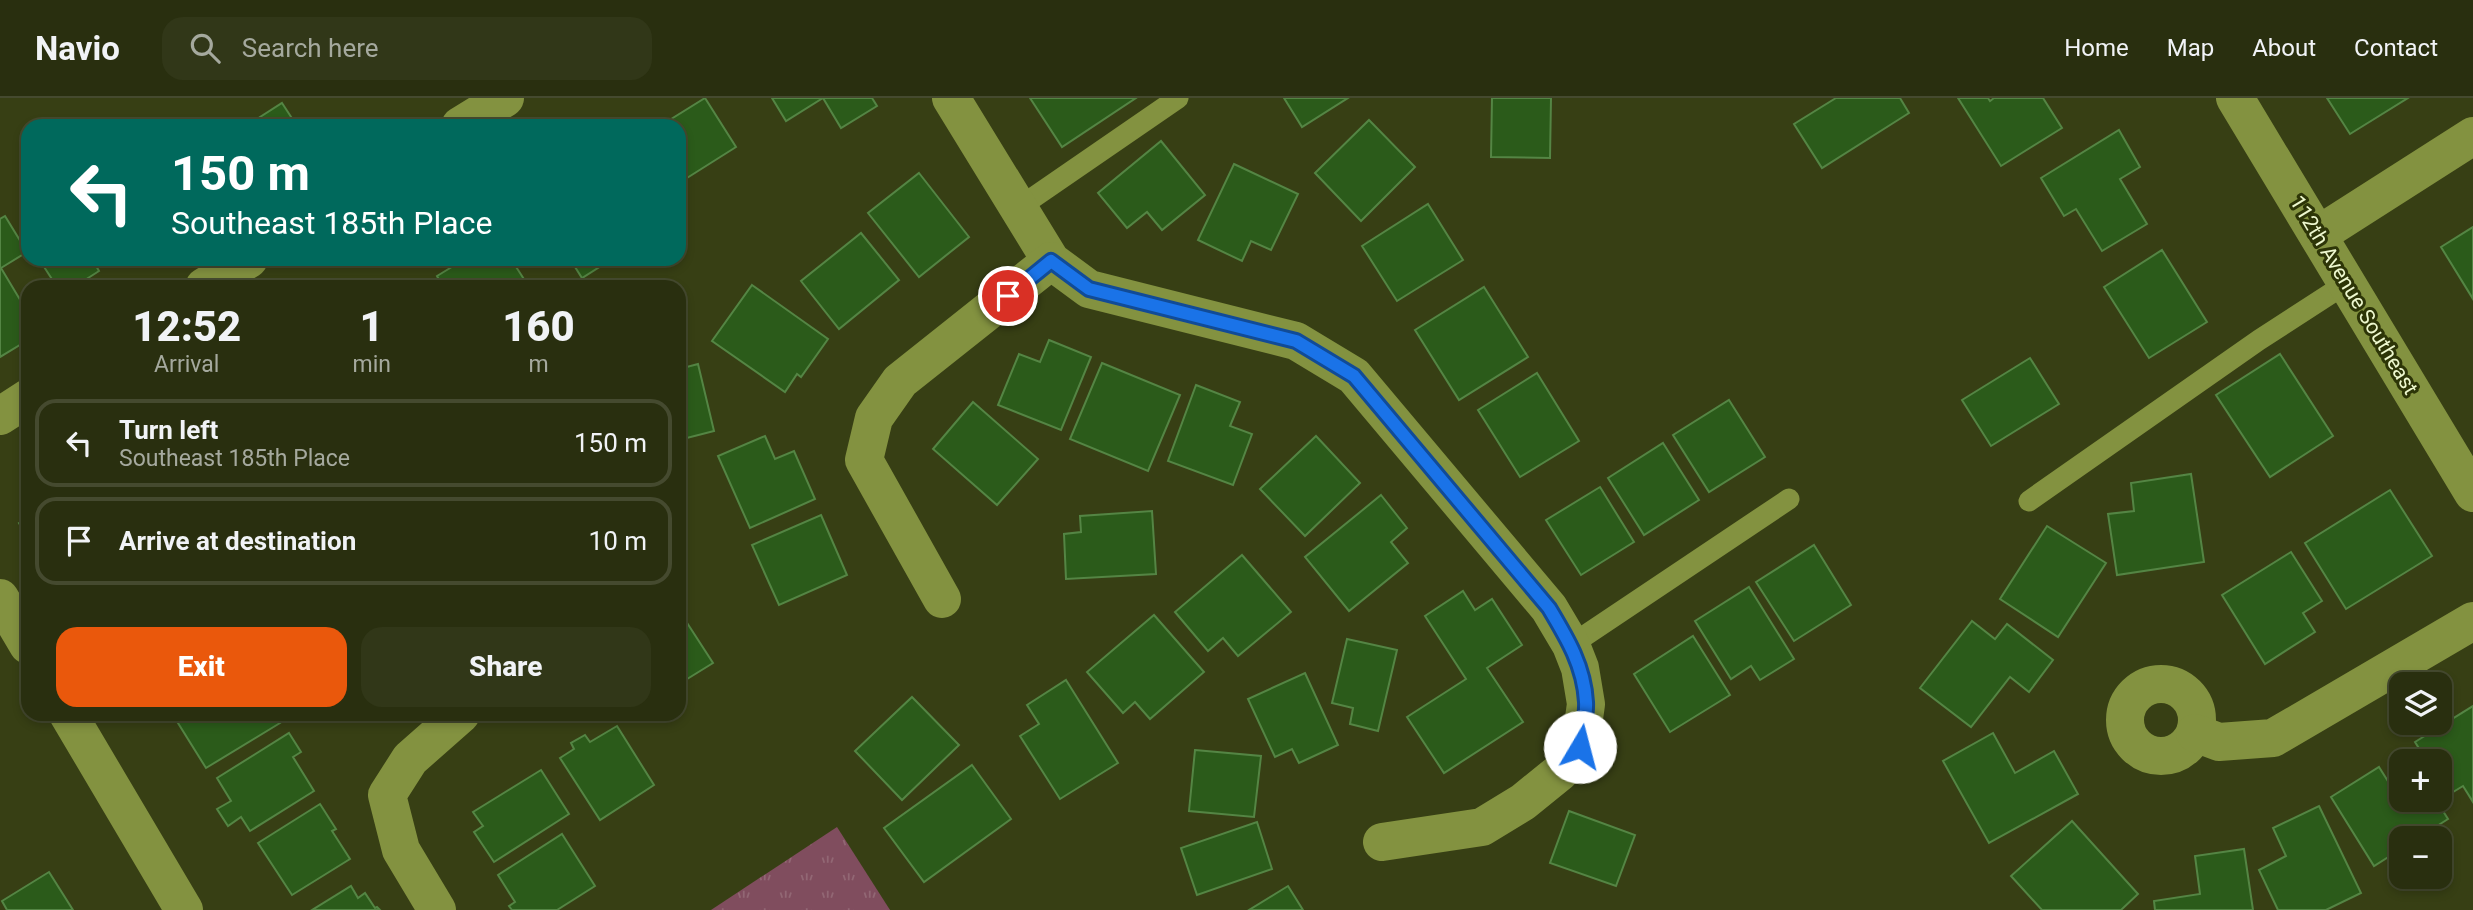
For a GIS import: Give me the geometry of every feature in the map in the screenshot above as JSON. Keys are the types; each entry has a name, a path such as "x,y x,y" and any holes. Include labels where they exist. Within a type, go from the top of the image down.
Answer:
{"street":[{"path":"471,119 505,98"},
{"path":"951,98 1051,261 1089,289 1296,341 1354,376 1549,608 1572,645 1580,668 1586,704 1580,747 1560,772 1523,802 1482,827 1382,842"},
{"name":"112th Avenue Southeast","path":"2235,98 2473,493"},
{"path":"2318,235 2473,136"},
{"path":"942,598 864,460 874,418 900,381 1051,261"},
{"path":"215,280 237,266"},
{"path":"0,416 21,402"},
{"path":"0,598 21,633"},
{"path":"2195,733 2219,742 2273,738 2473,621"},
{"path":"72,721 184,910"},
{"path":"437,910 401,850 387,795 410,759 453,721"}],"lane":[{"path":"1018,208 1178,98"},
{"path":"2029,501 2259,340 2347,283"},
{"path":"1572,645 1789,499"}],"green space":[{"path":"837,827 890,910 711,910"}],"building":[{"path":"705,98 736,147 686,179 686,119 671,119"},
{"path":"772,98 823,98 786,121"},
{"path":"823,98 872,98 877,106 841,128"},
{"path":"1030,98 1136,98 1062,147"},
{"path":"1284,98 1348,98 1302,127"},
{"path":"1492,98 1551,98 1550,158 1491,157"},
{"path":"1836,98 1900,98 1909,113 1822,168 1794,124"},
{"path":"1958,98 1988,98 1990,101 1994,98 2043,98 2062,128 2001,166"},
{"path":"2327,98 2408,98 2350,134"},
{"path":"282,103 292,119 257,119"},
{"path":"1369,120 1415,167 1361,221 1315,173"},
{"path":"2119,130 2140,167 2120,179 2147,224 2102,251 2076,209 2064,216 2041,178"},
{"path":"1161,141 1205,195 1162,230 1147,212 1127,228 1098,193"},
{"path":"1234,164 1298,194 1271,250 1251,241 1242,261 1198,240"},
{"path":"919,173 969,237 919,277 868,213"},
{"path":"1428,204 1463,260 1397,301 1362,246"},
{"path":"5,216 21,242 21,256 1,268 21,301 21,344 0,357 0,219"},
{"path":"2473,227 2473,299 2441,247"},
{"path":"861,233 899,280 839,329 801,281"},
{"path":"2162,250 2207,322 2149,358 2104,287"},
{"path":"44,266 96,266 99,271 85,280 52,280"},
{"path":"453,266 516,266 524,280 439,280 437,276"},
{"path":"574,266 601,266 582,278"},
{"path":"752,285 828,339 801,377 797,374 785,392 712,341"},
{"path":"1484,287 1528,357 1459,400 1415,330"},
{"path":"1049,340 1091,357 1061,430 998,405 1019,354 1040,362"},
{"path":"2280,354 2333,436 2270,477 2216,395"},
{"path":"2030,358 2059,404 1991,446 1962,400"},
{"path":"1102,363 1180,395 1148,471 1070,439"},
{"path":"698,364 714,431 686,438 686,367"},
{"path":"1537,373 1579,441 1520,477 1478,410"},
{"path":"1196,385 1240,402 1230,426 1252,434 1233,485 1168,461"},
{"path":"1729,400 1765,457 1709,492 1673,435"},
{"path":"973,402 1038,459 997,505 933,449"},
{"path":"765,436 775,459 794,451 815,499 750,528 718,456"},
{"path":"1316,436 1360,483 1305,536 1260,489"},
{"path":"1663,443 1699,500 1644,535 1608,478"},
{"path":"2191,474 2204,562 2117,575 2108,514 2134,511 2131,483"},
{"path":"1600,487 1634,542 1581,575 1546,520"},
{"path":"2390,490 2432,556 2346,609 2305,543"},
{"path":"1381,495 1407,528 1391,542 1408,563 1349,611 1305,557"},
{"path":"1152,511 1156,574 1066,579 1064,534 1081,532 1080,516"},
{"path":"821,515 847,575 779,605 752,545"},
{"path":"2047,526 2106,563 2058,637 2000,599"},
{"path":"1814,545 1851,605 1794,641 1756,582"},
{"path":"2291,552 2322,601 2303,613 2315,632 2265,664 2222,595"},
{"path":"1242,555 1291,612 1238,656 1223,638 1208,651 1175,612"},
{"path":"1749,587 1794,659 1760,680 1751,666 1731,679 1695,621"},
{"path":"1463,591 1475,610 1492,599 1522,645 1487,668 1523,722 1444,773 1407,717 1466,679 1425,616"},
{"path":"1154,615 1204,672 1150,719 1135,702 1123,713 1087,672"},
{"path":"686,621 713,663 686,680"},
{"path":"1972,621 1995,639 2007,624 2053,660 2029,692 2010,677 1971,727 1920,688"},
{"path":"1693,636 1730,695 1670,732 1634,674"},
{"path":"1347,639 1397,650 1378,731 1350,724 1353,708 1332,703"},
{"path":"1305,673 1338,745 1299,763 1292,749 1275,757 1248,699"},
{"path":"1066,680 1118,763 1060,799 1020,736 1039,724 1027,705"},
{"path":"912,697 959,745 902,800 855,751"},
{"path":"2473,706 2473,802 2463,786 2452,793 2452,749 2419,749 2415,742 2426,735 2452,735 2452,719"},
{"path":"279,721 280,723 206,768 178,723"},
{"path":"617,726 654,785 600,820 560,758 574,749 571,743 585,735 590,742"},
{"path":"289,733 301,752 293,757 314,791 250,831 241,817 228,826 217,809 231,801 217,778"},
{"path":"1993,733 2015,773 2054,751 2078,794 1989,843 1943,761"},
{"path":"1195,750 1261,756 1254,817 1189,811"},
{"path":"972,765 1011,819 924,882 884,828"},
{"path":"2379,767 2389,783 2389,812 2444,812 2448,819 2437,826 2389,826 2389,857 2374,866 2331,797"},
{"path":"541,770 569,814 494,862 474,832 483,826 473,812"},
{"path":"320,804 336,829 332,831 350,859 292,895 258,843"},
{"path":"2319,806 2361,893 2326,910 2278,910 2259,870 2286,856 2273,828"},
{"path":"1569,811 1635,835 1616,886 1550,863"},
{"path":"2072,821 2138,894 2121,910 2042,910 2011,876"},
{"path":"1257,822 1272,869 1197,895 1181,848"},
{"path":"562,834 595,886 557,910 512,910 509,906 515,902 498,875"},
{"path":"2244,849 2253,910 2155,910 2154,901 2200,894 2195,856"},
{"path":"49,872 73,910 7,910 2,901"},
{"path":"351,886 358,898 365,893 375,908 380,910 312,910"},
{"path":"1288,886 1303,910 1249,910"}],"route":[{"path":"1008,296 1051,261 1089,289 1296,341 1354,376 1549,608 1572,645 1580,668 1586,704 1580,747"}]}
